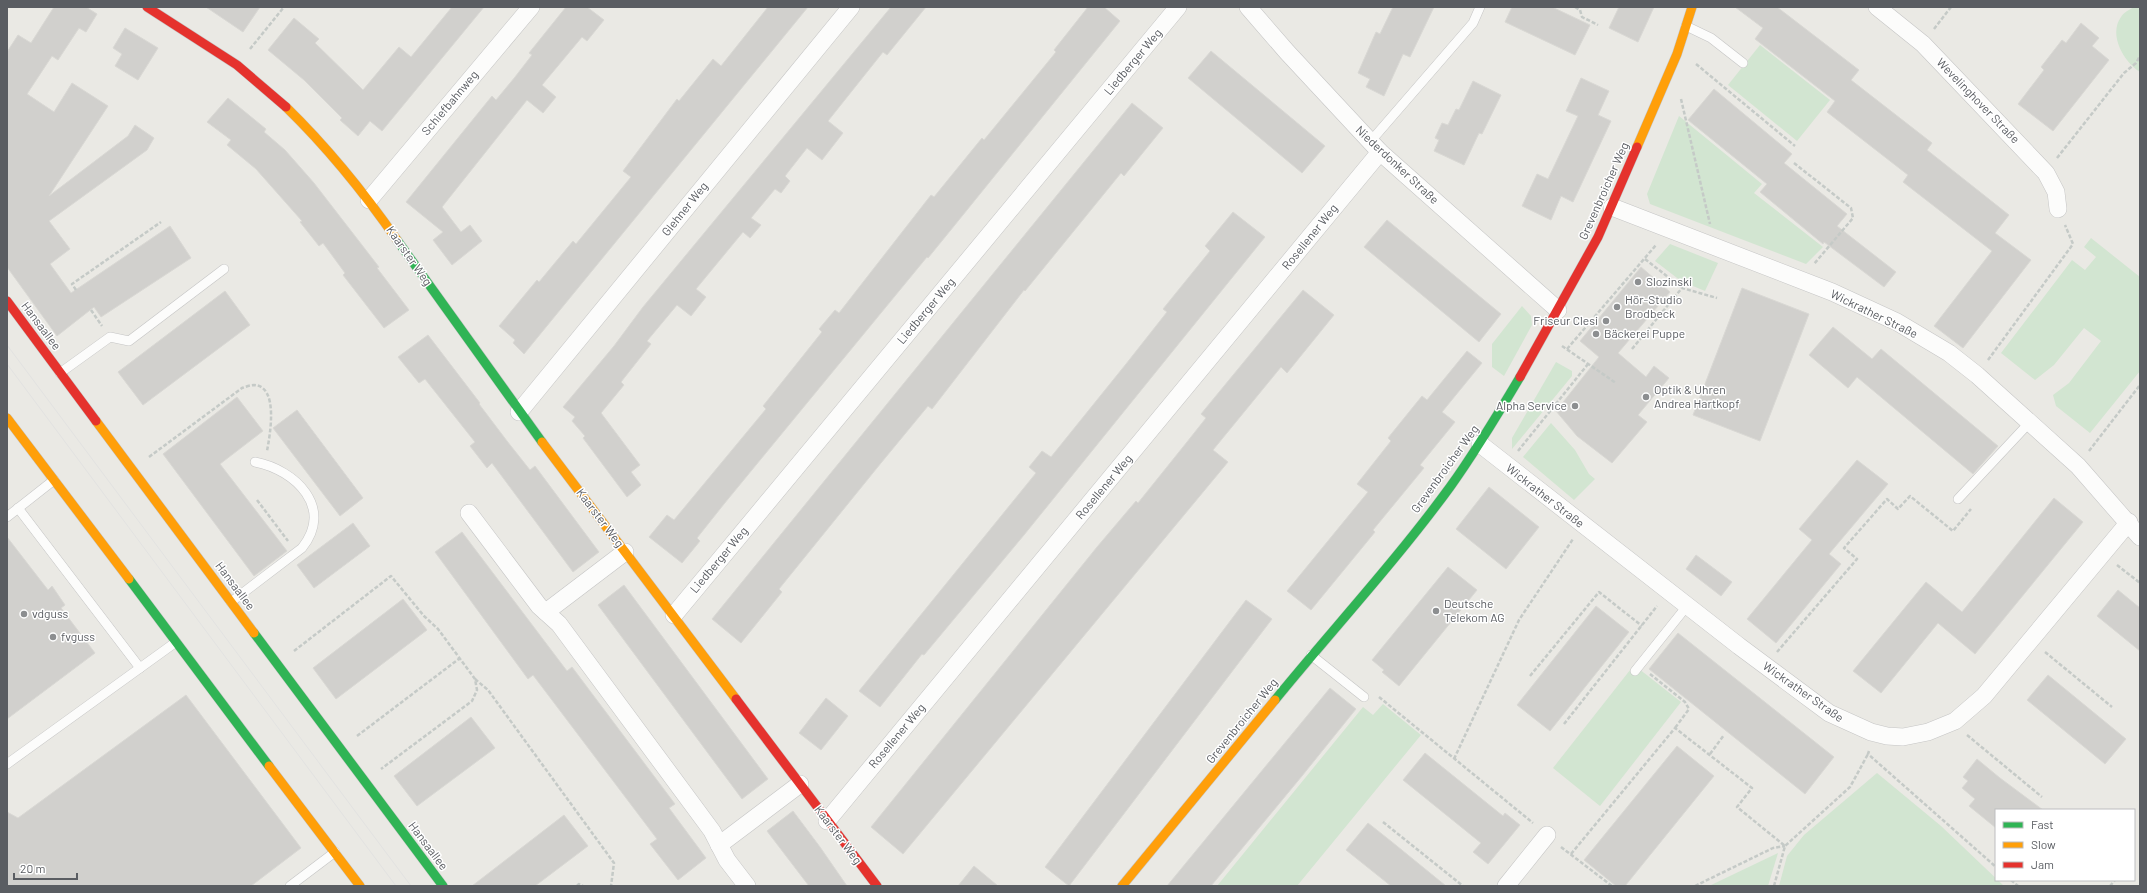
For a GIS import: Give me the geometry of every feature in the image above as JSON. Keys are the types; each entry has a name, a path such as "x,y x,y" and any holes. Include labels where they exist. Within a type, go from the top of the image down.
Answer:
{"street":[{"name":"Kaarster Weg","path":"147,7 237,65 262,85 319,139 369,200 519,412 674,615 877,886"},
{"name":"Schiefbahnweg","path":"369,200 531,7"},
{"name":"Glehner Weg","path":"519,412 851,7"},
{"name":"Liedberger Weg","path":"674,615 1178,7"},
{"name":"Niederdonker Straße","path":"1248,7 1375,147 1558,310"},
{"name":"Grevenbroicher Weg","path":"1122,886 1311,655 1378,578 1449,488 1480,444 1545,334 1612,207 1677,54 1692,7"},
{"name":"Wevelinghover Straße","path":"1877,7 1923,44 2046,173 2056,192 2058,209"},
{"name":"Rosellener Weg","path":"827,821 1375,147"},
{"name":"Wickrather Straße","path":"1612,207 1832,292 1897,322 1949,353 1977,375 2078,466 2140,537"},
{"name":"Hansaallee","path":"7,301 443,886"},
{"path":"7,418 360,886"},
{"name":"Wickrather Straße","path":"1480,444 1583,526 1765,666 1829,713 1871,732 1903,737 1928,732 1955,721 1984,696 2128,522"},
{"path":"469,513 539,606 559,624 712,831 728,860 747,886"},
{"name":"Kaarster Weg","path":"546,612 625,552"},
{"path":"719,845 800,784"},
{"path":"1506,886 1546,835"}],"lane":[{"path":"1375,147 1474,23 1480,7"},
{"path":"1686,26 1711,38 1743,63"},
{"path":"60,372 110,337 129,341 224,269"},
{"path":"1958,499 2030,422"},
{"path":"231,602 296,552 308,540 313,528 314,517 310,499 295,480 265,464 255,462"},
{"path":"7,517 54,480"},
{"path":"18,508 140,668"},
{"path":"1635,671 1687,606"},
{"path":"7,764 176,642"},
{"path":"1311,655 1364,698"},
{"path":"290,886 335,852"}],"path":[{"path":"237,65 284,7"},
{"path":"1575,7 1580,10 1582,17 1598,25"},
{"path":"1923,44 1951,7"},
{"path":"1677,54 1690,59 1796,146"},
{"path":"2046,173 2124,73 2136,63 2140,56"},
{"path":"1662,88 1681,97 1716,248"},
{"path":"1794,163 1851,208 1853,218 1809,270 1804,282"},
{"path":"1977,375 2073,244 2058,209"},
{"path":"76,290 72,284 161,222"},
{"path":"1567,349 1670,229"},
{"path":"1644,258 1682,288 1717,298"},
{"path":"1632,349 1682,288"},
{"path":"1545,334 1616,383"},
{"path":"1506,465 1588,364"},
{"path":"133,470 242,388 254,385 262,387 270,399 272,412 265,464"},
{"path":"2078,466 2140,385"},
{"path":"1765,666 1857,559 1844,548 1886,499 1898,509 1910,496 1953,531 1973,507"},
{"path":"257,500 296,552"},
{"path":"1454,759 1519,620 1583,526"},
{"path":"2103,553 2140,583"},
{"path":"277,664 391,576 424,616 438,629 475,679 488,690 614,864 611,886"},
{"path":"1530,676 1599,592 1642,626"},
{"path":"1564,724 1669,592"},
{"path":"2030,640 2112,707"},
{"path":"340,748 460,658"},
{"path":"1570,854 1676,728 1689,709 1685,702 1650,674"},
{"path":"365,782 472,701 477,690 475,679"},
{"path":"1377,696 1546,835 1612,886"},
{"path":"1955,721 1962,732 2042,798"},
{"path":"1676,728 1752,788 1737,808 1785,846"},
{"path":"1695,886 1773,848 1785,846 1850,788 1868,754 1871,732"},
{"path":"1710,754 1724,735"},
{"path":"1868,754 1995,865"},
{"path":"1383,822 1463,886"},
{"path":"1774,886 1785,846"},
{"path":"577,886 580,884 584,886"}],"green space":[{"path":"2134,7 2140,7 2140,72 2128,62 2120,48 2116,32 2117,24 2122,15"},
{"path":"1760,45 1830,100 1797,141 1728,85"},
{"path":"1679,116 1762,184 1754,193 1823,247 1806,264 1650,204 1647,194"},
{"path":"2091,238 2140,277 2140,371 2090,433 2056,406 2053,395 2069,383 2101,341 2084,328 2054,365 2035,380 2001,353 2072,260 2085,270 2096,257 2084,247"},
{"path":"1670,244 1718,263 1705,291 1681,281 1655,261"},
{"path":"1522,306 1531,316 1532,325 1504,376 1492,367 1492,344"},
{"path":"1556,362 1572,371 1572,376 1512,449 1512,438"},
{"path":"1551,423 1575,450 1589,474 1595,479 1574,500 1523,457"},
{"path":"1634,665 1681,702 1600,806 1553,768"},
{"path":"1383,704 1421,735 1297,886 1217,886 1363,707 1373,715"},
{"path":"1877,773 1941,826 1995,877 1995,881 1999,881 2004,886 1779,886 1787,856 1804,835"},
{"path":"1778,853 1768,886 1709,886"}],"building":[{"path":"54,7 86,7 97,14 86,32 79,28 58,60 52,56 27,94 54,112 72,83 108,106 49,196 128,136 135,125 154,138 147,150 49,221 70,249 50,264 71,293 170,226 191,258 101,317 94,307 57,336 7,267 7,52 18,35 31,43"},
{"path":"206,7 260,7 243,32"},
{"path":"452,7 484,7 382,131 370,121 358,136 340,120 342,118 304,80 268,50 294,18 319,39 315,43 363,90 399,47 411,57"},
{"path":"566,7 587,7 604,20 587,41 582,37 542,85 556,97 543,113 527,100 442,207 461,232 470,225 482,241 452,265 433,240 443,232 406,202 492,96 496,100 515,77 532,55 529,53"},
{"path":"768,7 808,7 524,354 513,343 515,340 499,326 537,280 539,282 573,241 576,244 631,177 623,171 677,99 679,101 713,59 721,66"},
{"path":"891,7 926,7 887,55 883,52 828,121 843,133 822,160 807,148 785,176 790,181 781,193 775,189 751,218 761,225 750,238 743,232 696,289 706,297 691,316 677,305 647,341 651,344 621,382 624,385 601,413 640,465 631,472 641,485 627,497 583,438 585,436 572,421 575,417 563,407 614,346 643,307"},
{"path":"1088,7 1104,7 1120,21 928,258 927,257 724,504 697,538 700,541 682,563 649,537 667,515 674,520 766,409 763,406 822,332 819,329 835,310 839,313 931,195 934,197 982,138 984,140 1056,52 1054,50"},
{"path":"1393,7 1434,7 1410,57 1403,54 1384,96 1366,87 1370,79 1358,73 1376,32 1380,34"},
{"path":"1512,7 1552,7 1590,25 1575,55 1505,22"},
{"path":"1619,7 1654,7 1638,42 1609,28"},
{"path":"1735,7 1777,7 1859,70 1851,80 1932,143 1927,150 2009,215 1995,233 2031,260 1963,348 1934,326 1992,251 1903,182 1908,175 1827,112 1835,101 1755,39 1763,28"},
{"path":"2081,23 2099,38 2092,46 2109,60 2053,131 2018,104 2044,70 2041,67 2062,40 2066,43"},
{"path":"125,28 158,48 138,80 115,66 122,54 113,48"},
{"path":"1211,51 1325,146 1302,173 1188,78"},
{"path":"1581,78 1609,91 1598,115 1611,121 1573,202 1561,196 1551,220 1522,206 1537,174 1548,179 1578,116 1566,111"},
{"path":"1473,81 1501,95 1482,134 1479,133 1464,165 1434,151 1439,140 1435,138 1442,123 1448,125 1456,109 1459,110"},
{"path":"1714,89 1792,154 1784,163 1847,214 1837,226 1896,272 1884,287 1824,242 1823,244 1760,192 1767,184 1688,120"},
{"path":"228,98 266,129 264,132 285,150 314,183 379,267 377,268 409,310 384,328 343,275 345,273 323,243 319,246 300,222 302,221 256,169 227,145 231,140 207,122"},
{"path":"1132,103 1163,128 1124,176 1121,173 1025,291 1024,290 932,409 928,406 881,463 779,589 782,592 741,643 712,619"},
{"path":"1233,212 1265,237 1024,535 924,655 922,654 880,707 859,691 1036,473 1029,467 1042,451 1051,457 1167,312 1163,309 1210,251 1205,246"},
{"path":"1387,220 1501,314 1479,342 1364,247"},
{"path":"1641,267 1670,292 1618,353 1646,377 1654,366 1669,378 1638,415 1647,422 1612,463 1577,436 1556,411 1599,357 1580,341"},
{"path":"1742,288 1809,314 1760,441 1693,415"},
{"path":"1303,290 1334,315 1287,373 1281,367 1213,450 1228,462 903,854 871,827 1097,547 1136,501 1138,503 1206,418 1201,414"},
{"path":"225,291 250,325 143,405 118,372"},
{"path":"1833,327 1872,359 1881,349 1998,446 1973,474 1857,377 1848,388 1809,355"},
{"path":"428,335 507,441 530,470 535,466 599,552 573,572 492,463 487,468 470,446 475,442 425,379 419,383 398,357"},
{"path":"1467,351 1482,363 1442,412 1455,422 1420,465 1424,468 1373,530 1375,532 1311,610 1287,591 1368,492 1357,484 1391,441 1388,438 1422,396 1427,400"},
{"path":"237,397 263,431 220,464 287,551 254,576 163,454"},
{"path":"297,410 363,498 340,516 273,428"},
{"path":"1857,460 1888,484 1829,554 1841,564 1776,643 1747,619 1812,540 1799,529"},
{"path":"1489,487 1539,527 1506,569 1456,529"},
{"path":"2054,498 2083,522 1975,654 1938,623 1881,693 1853,671 1926,582 1962,612"},
{"path":"353,523 370,546 314,588 297,565"},
{"path":"462,532 567,671 572,667 675,804 669,808 706,858 678,880 650,844 657,839 533,675 528,679 435,552"},
{"path":"7,537 48,590 52,586 65,605 61,608 95,653 7,719"},
{"path":"1696,555 1732,582 1721,596 1686,569"},
{"name":"Deutsche Telekom AG","path":"1448,567 1477,590 1399,686 1382,672 1384,670 1372,660"},
{"path":"624,585 768,779 742,799 598,605"},
{"path":"2118,590 2140,608 2140,651 2097,616"},
{"path":"403,599 427,630 336,699 313,668"},
{"path":"1246,600 1272,619 1069,886 1045,867"},
{"path":"1596,606 1629,632 1550,731 1517,705"},
{"path":"1678,633 1834,757 1805,794 1649,669"},
{"path":"2048,675 2126,739 2105,764 2027,700"},
{"path":"1330,688 1356,709 1302,776 1211,886 1167,886"},
{"path":"186,695 301,848 251,886 7,886 7,812 18,818"},
{"path":"826,698 848,716 821,750 799,733"},
{"path":"471,717 495,748 417,806 394,776"},
{"path":"1677,746 1714,776 1625,886 1616,886 1584,860"},
{"path":"1425,753 1503,816 1505,813 1520,825 1488,864 1473,852 1481,843 1403,780"},
{"path":"1977,759 2042,809 1995,809 1995,827 1969,806 1975,799 1962,788 1968,781 1963,777"},
{"path":"793,811 847,886 809,886 767,831"},
{"path":"564,815 588,846 535,886 472,886"},
{"path":"1368,823 1446,886 1391,886 1346,850"},
{"path":"974,866 998,886 958,886"}],"tram line":[{"path":"7,345 411,886"},
{"path":"7,364 396,886"}],"traffic: fast":[{"path":"397,240 542,442"},
{"path":"1275,700 1408,542 1450,487 1469,460 1520,377"},
{"path":"129,579 269,766"},
{"path":"254,633 443,886"}],"traffic: slow":[{"path":"1637,147 1677,54 1692,7"},
{"path":"286,107 345,171 397,240"},
{"path":"7,418 129,579"},
{"path":"96,421 254,633"},
{"path":"542,442 736,699"},
{"path":"1122,886 1275,700"},
{"path":"269,766 360,886"}],"traffic: jam":[{"path":"147,7 237,65 286,107"},
{"path":"1520,377 1598,237 1637,147"},
{"path":"7,301 96,421"},
{"path":"736,699 877,886"}],"place":[{"name":"Slozinski","path":"1638,282"},
{"name":"Hör-Studio Brodbeck","path":"1617,307"},
{"name":"Friseur Clesi","path":"1606,321"},
{"name":"Bäckerei Puppe","path":"1596,334"},
{"name":"Optik & Uhren Andrea Hartkopf","path":"1646,397"},
{"name":"Alpha Service","path":"1575,406"},
{"name":"Deutsche Telekom AG","path":"1436,611"},
{"name":"vdguss","path":"24,614"},
{"name":"fvguss","path":"53,637"}]}
